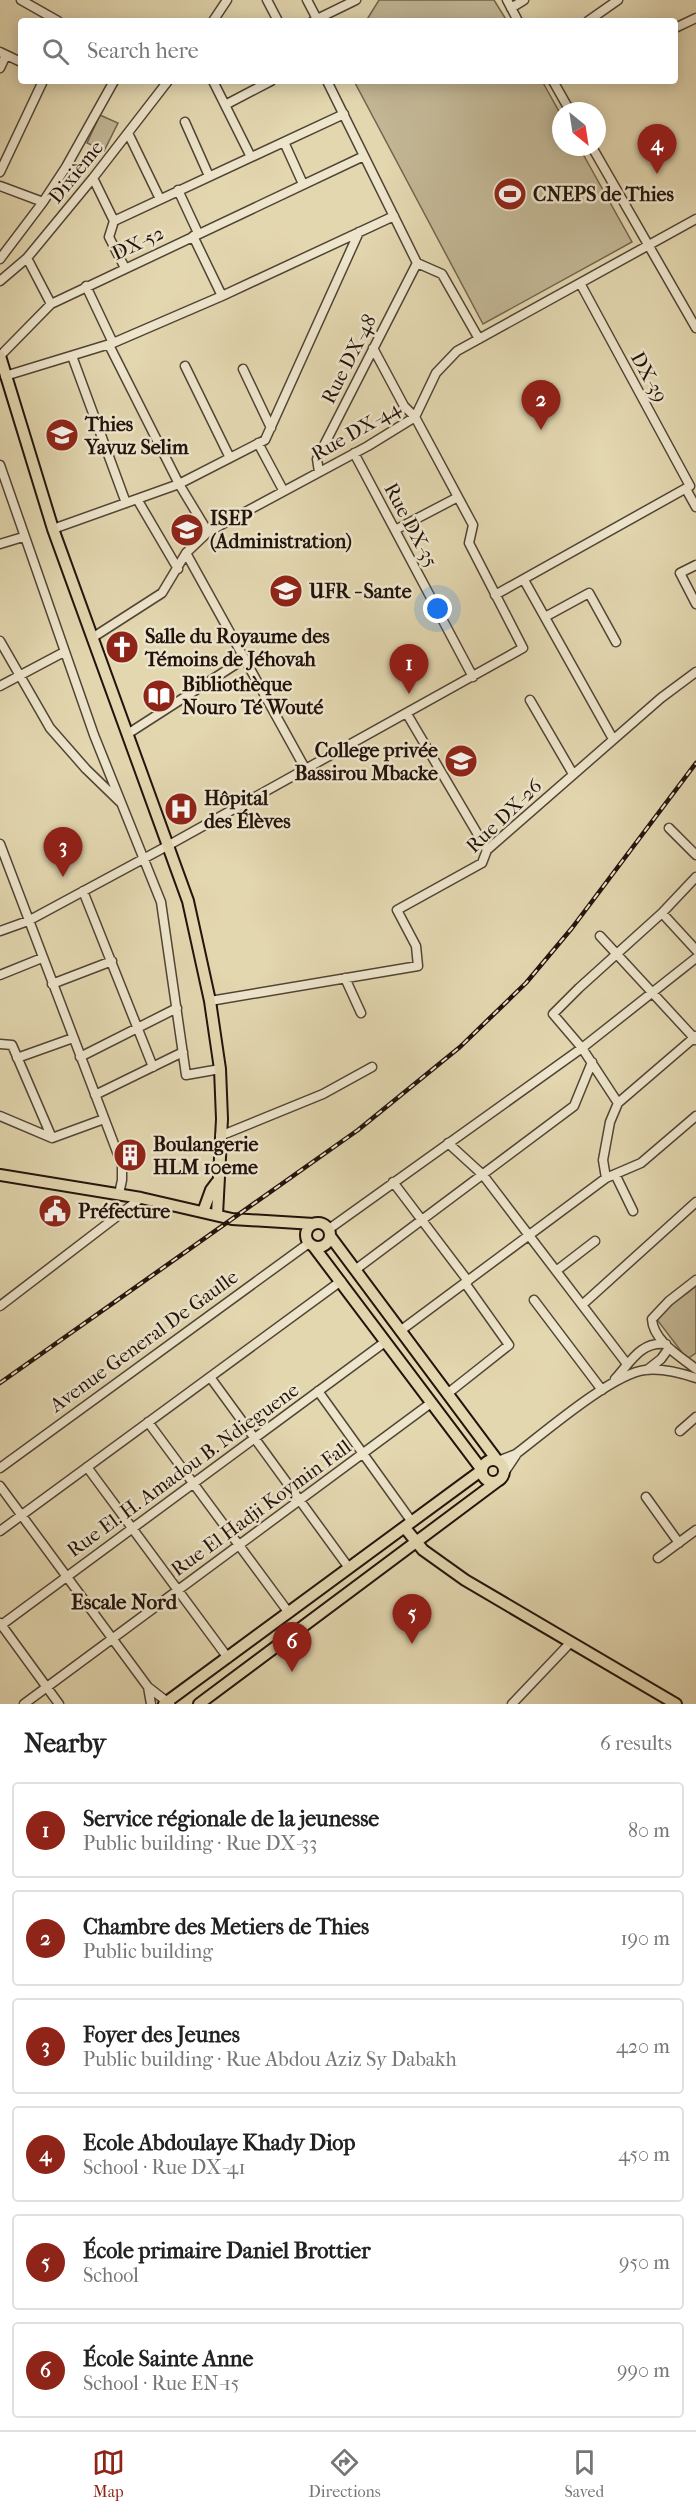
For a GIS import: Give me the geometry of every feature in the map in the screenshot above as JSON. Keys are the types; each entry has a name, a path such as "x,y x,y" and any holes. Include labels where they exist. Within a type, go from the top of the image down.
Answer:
{"main road":[{"path":"0,356 53,529 188,901 210,1001 220,1069 222,1119 217,1215"},
{"path":"0,1175 141,1198 232,1219 322,1224 447,1394 504,1466 502,1476 416,1546 199,1704"},
{"path":"203,1212 211,1190 217,1182"},
{"path":"279,1223 309,1242 341,1281 482,1470 484,1477 489,1481 502,1476"},
{"path":"309,1242 309,1227 314,1224"},
{"path":"309,1242 325,1246 330,1232"},
{"path":"167,1703 482,1470 487,1461 497,1460"},
{"path":"404,1528 416,1546 465,1580 676,1704"}],"street":[{"path":"21,0 53,18"},
{"path":"215,18 227,0"},
{"path":"267,0 276,18"},
{"path":"307,0 315,18"},
{"path":"320,18 356,0"},
{"path":"516,18 509,4 524,0"},
{"path":"592,18 618,0"},
{"path":"678,27 696,18"},
{"path":"0,68 3,53 18,60"},
{"path":"0,172 42,84"},
{"path":"0,259 66,167 112,84"},
{"name":"Dixième","path":"0,281 27,258 93,178 162,84"},
{"path":"214,84 251,157"},
{"path":"225,105 265,84"},
{"path":"329,84 417,263 442,274 479,339"},
{"path":"555,84 565,102"},
{"path":"114,220 344,114"},
{"path":"185,122 209,176"},
{"path":"128,133 160,199"},
{"path":"284,142 303,184"},
{"name":"DX-52","path":"0,356 51,304 363,156"},
{"path":"597,156 650,244 696,328"},
{"path":"93,178 114,220 109,237 125,268"},
{"path":"0,186 43,202"},
{"path":"178,190 222,296"},
{"path":"5,376 111,344 222,296 394,216"},
{"name":"Rue DX-44","path":"92,638 162,593 186,553 208,532 354,453 415,417 436,373 457,351 696,219"},
{"path":"53,529 178,484 265,440 359,232"},
{"path":"27,258 51,304"},
{"name":"Rue DX-48","path":"319,472 317,459 417,263"},
{"name":"DX-39","path":"579,283 696,507"},
{"path":"86,286 178,484 208,532"},
{"path":"1,934 169,845 524,648 469,543 472,525 458,497 415,417 404,406 373,348"},
{"path":"72,356 126,503"},
{"path":"185,366 230,458"},
{"path":"243,369 271,428"},
{"path":"258,443 283,490"},
{"name":"Rue DX-35","path":"354,453 473,676"},
{"path":"0,465 64,652 161,902 186,1075 220,1069"},
{"path":"495,595 688,488"},
{"path":"395,530 458,497"},
{"path":"137,499 178,569"},
{"path":"0,544 23,537"},
{"path":"186,553 306,770"},
{"path":"696,565 680,573 696,604"},
{"path":"524,580 613,739"},
{"path":"545,617 589,593 616,642"},
{"path":"0,641 50,728 86,769 122,804"},
{"path":"0,686 64,652"},
{"path":"129,734 244,658"},
{"name":"Rue DX-26","path":"345,978 418,966 416,946 397,910 482,863 487,850 613,739 696,672"},
{"path":"530,700 573,774"},
{"path":"407,714 487,850"},
{"path":"669,828 696,855"},
{"path":"0,844 122,1165 119,1194"},
{"path":"618,1103 582,1048 553,1014 616,953 662,913 696,877"},
{"path":"83,891 153,1066"},
{"path":"662,913 696,950"},
{"path":"600,936 695,1038 618,1103 610,1122 603,1160 633,1211"},
{"path":"0,975 42,958"},
{"path":"330,1232 393,1182 582,1048 696,958"},
{"path":"52,984 112,961"},
{"path":"210,1001 345,978 361,1013"},
{"path":"80,1057 177,1008"},
{"path":"17,1058 73,1038"},
{"path":"0,1044 12,1045 52,1138"},
{"path":"95,1095 183,1052"},
{"path":"355,1270 574,1106 592,1062"},
{"path":"220,1136 323,1094 372,1068"},
{"path":"0,1116 52,1138 104,1119"},
{"path":"400,1331 611,1176 641,1163 696,1116"},
{"path":"448,1143 483,1175 627,1364"},
{"path":"393,1182 509,1345 447,1394"},
{"path":"0,1306 141,1198"},
{"path":"582,1305 696,1202"},
{"path":"556,1271 595,1241"},
{"name":"Avenue General De Gaulle","path":"0,1468 309,1242"},
{"path":"696,1280 669,1301 652,1319 652,1325 667,1346 696,1369"},
{"path":"0,1531 341,1281"},
{"path":"534,1300 602,1390"},
{"name":"Rue El. H. Amadou B. Ndieguene","path":"0,1625 385,1342"},
{"path":"497,1460 516,1454 602,1390 645,1347 652,1344 667,1346"},
{"path":"646,1370 661,1359 667,1346"},
{"path":"688,1363 696,1357"},
{"path":"611,1383 646,1370 675,1372 696,1378"},
{"path":"210,1377 349,1568"},
{"path":"318,1391 363,1454 404,1528"},
{"name":"Rue El Hadji Koymin Fall","path":"24,1704 431,1403"},
{"path":"680,1431 696,1417"},
{"path":"148,1422 289,1612"},
{"path":"502,1476 516,1454"},
{"path":"87,1467 228,1658"},
{"path":"0,1486 148,1687 167,1703"},
{"path":"646,1497 679,1543"},
{"path":"658,1558 696,1530"},
{"path":"0,1625 59,1704"},
{"path":"512,1704 571,1642"},
{"path":"148,1687 151,1704"}],"shaded area":[{"path":"379,0 494,0 505,18 368,18"},
{"name":"CNEPS de Thies","path":"356,84 544,84 554,102 552,156 584,156 632,242 483,324"},
{"path":"100,115 118,123 104,151 87,143"},
{"path":"696,1286 696,1353 687,1359 655,1317"}],"railway":[{"path":"0,1383 358,1130 460,1047 526,983 572,928 696,763"}],"place":[{"name":"Ecole Abdoulaye Khady Diop","path":"657,174"},
{"name":"CNEPS de Thies","path":"510,194"},
{"name":"Chambre des Metiers de Thies","path":"541,430"},
{"name":"Thies Yavuz Selim","path":"62,435"},
{"name":"ISEP (Administration)","path":"187,530"},
{"name":"UFR - Sante","path":"286,591"},
{"name":"Salle du Royaume des Témoins de Jéhovah","path":"122,647"},
{"name":"Service régionale de la jeunesse","path":"409,694"},
{"name":"Bibliothèque Nouro Té Wouté","path":"159,696"},
{"name":"College privée Bassirou Mbacke","path":"461,761"},
{"name":"Hôpital des Élèves","path":"181,809"},
{"name":"Foyer des Jeunes","path":"63,877"},
{"name":"Boulangerie HLM 10eme","path":"130,1155"},
{"name":"Préfecture","path":"55,1211"},
{"name":"École primaire Daniel Brottier","path":"412,1644"},
{"name":"École Sainte Anne","path":"292,1672"}],"district":[{"name":"Escale Nord","path":"124,1602"}]}
